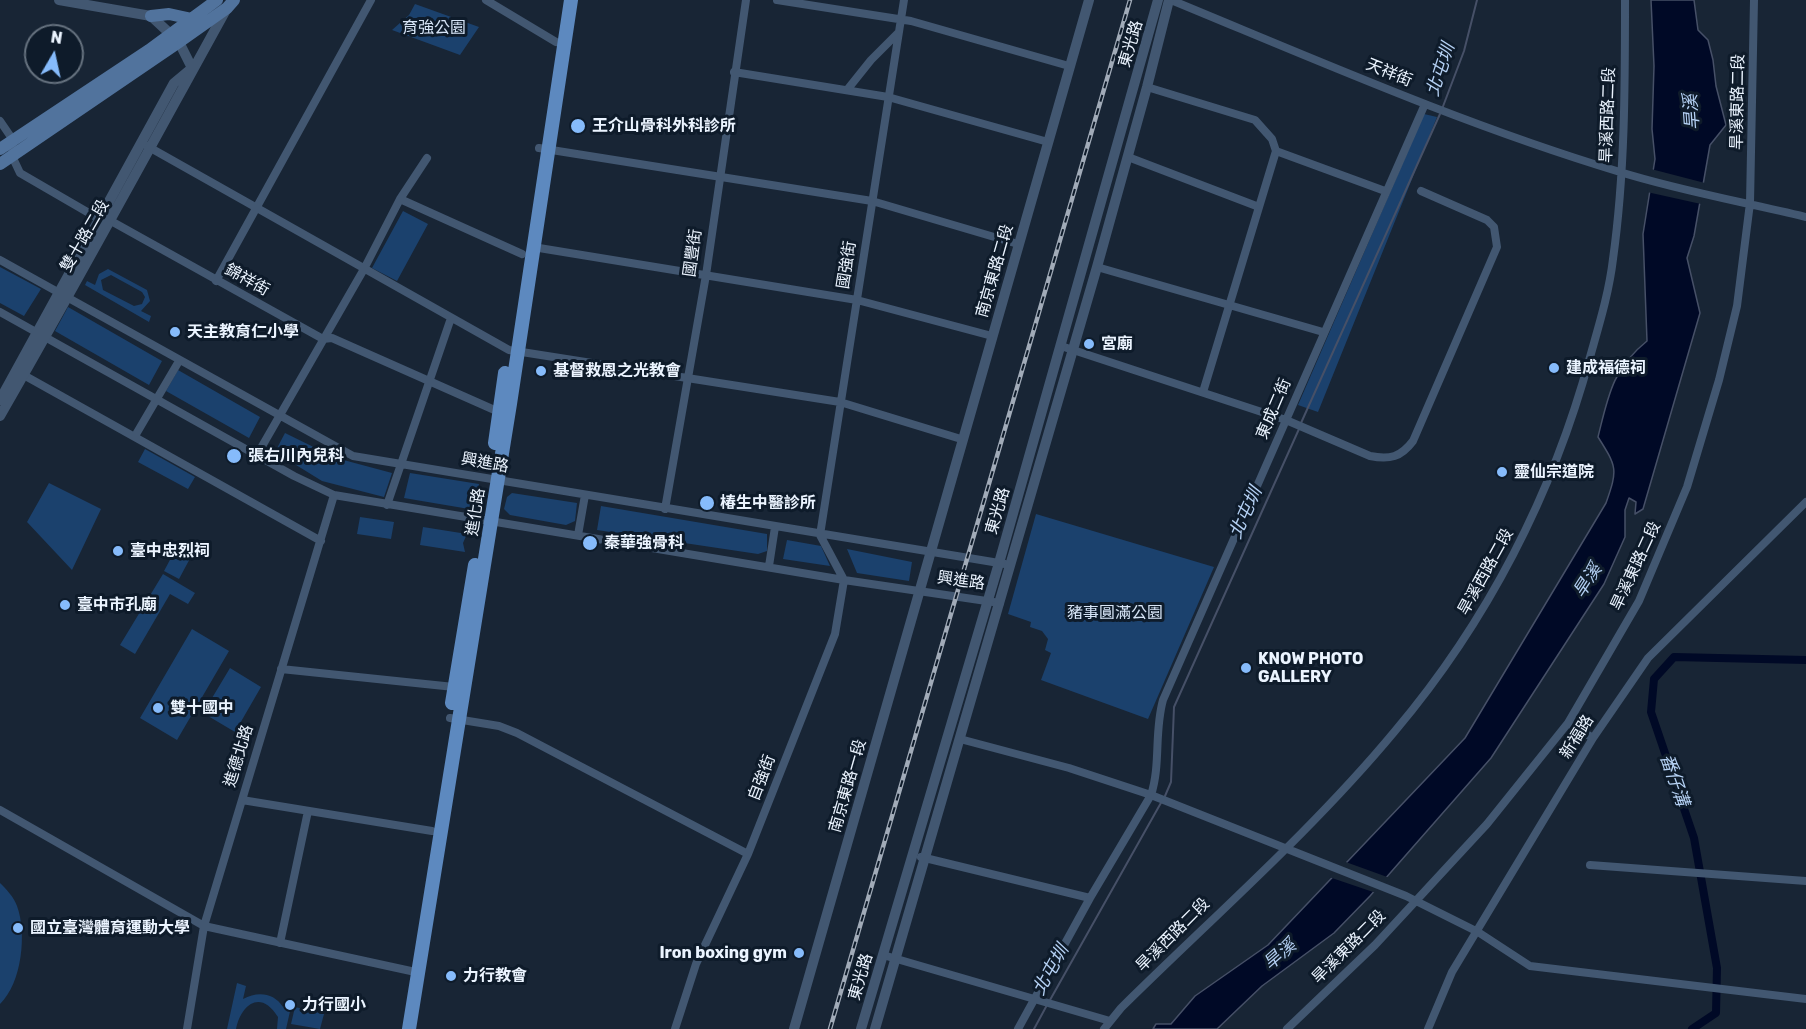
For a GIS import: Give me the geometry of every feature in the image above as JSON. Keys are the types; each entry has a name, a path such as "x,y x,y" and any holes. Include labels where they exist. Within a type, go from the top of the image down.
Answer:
{"main road":[{"name":"進化路","path":"544,148 562,0"},
{"name":"進化路","path":"402,1029 416,972 544,148 571,0"},
{"path":"0,149 175,38 192,19 226,3"},
{"path":"0,164 226,3"},
{"path":"151,15 169,14 192,19"},
{"name":"進化路","path":"494,480 499,412 513,350"},
{"name":"進化路","path":"410,1029 432,831 454,718 454,687 487,521"}],"street":[{"path":"59,0 151,15 175,38 192,68"},
{"path":"216,281 371,0"},
{"path":"486,0 556,42"},
{"name":"國豐街","path":"666,509 706,275 746,0"},
{"path":"777,0 901,19 1069,66"},
{"name":"國強街","path":"820,535 904,0"},
{"name":"南京東路二段","path":"930,551 1089,0"},
{"name":"東光路","path":"861,1029 883,955 960,739 1000,603 1005,564 1061,346 1158,0"},
{"name":"東光路","path":"875,1029 896,958 919,856 988,600 1005,564 1073,349 1170,0"},
{"name":"天祥街","path":"1170,0 1425,104 1622,173 1806,217"},
{"name":"旱溪西路二段","path":"1104,1029 1226,904 1286,849 1395,732 1454,655 1516,550 1541,499 1573,422 1609,284 1622,173 1625,108 1625,0"},
{"name":"旱溪東路二段","path":"1287,1029 1375,945 1487,824 1568,723 1639,601 1687,487 1737,306 1750,203 1754,0"},
{"name":"雙十路二段","path":"0,416 40,335 146,145 174,83 192,68 226,3"},
{"path":"847,90 871,60 898,33"},
{"path":"734,72 888,97 1048,142"},
{"path":"1147,87 1255,120 1272,139 1276,151 1203,392"},
{"name":"東成二街","path":"1018,1029 1036,1000 1090,898 1152,795 1158,764 1157,729 1166,692 1425,104"},
{"path":"0,121 13,140 12,156"},
{"path":"146,145 451,318 513,350 840,402 962,439"},
{"path":"544,148 873,201 1018,244"},
{"path":"1276,151 1385,191"},
{"name":"錦祥街","path":"12,156 20,173 323,339 332,338 499,412"},
{"path":"1128,157 1259,207"},
{"path":"257,455 364,268 400,200 427,158"},
{"path":"1061,346 1286,420 1383,459 1395,457 1405,451 1413,441 1494,260 1497,238 1494,227 1487,220 1421,191"},
{"path":"400,200 528,250 706,275 857,300 992,336"},
{"name":"興進路","path":"0,260 353,456 1005,564"},
{"path":"1097,267 1323,332"},
{"name":"興進路","path":"0,312 294,476 334,495 844,580 1000,603"},
{"path":"387,505 427,381 451,318"},
{"path":"135,436 179,361"},
{"path":"20,373 321,541"},
{"name":"雙十路二段","path":"0,400 20,373"},
{"name":"進德北路","path":"187,1029 204,926 334,495"},
{"path":"578,535 585,495"},
{"name":"新福路","path":"1428,1029 1452,972 1593,738 1648,658 1806,502"},
{"path":"769,566 775,526"},
{"path":"820,535 844,580"},
{"name":"南京東路一段","path":"794,1029 930,551"},
{"name":"自強街","path":"675,1029 696,964 748,854 835,634 844,580"},
{"path":"281,669 454,687"},
{"path":"454,718 499,726 517,733 748,854"},
{"path":"1568,723 1593,738"},
{"path":"960,739 1069,768 1170,802 1406,896 1478,932 1530,966 1806,999"},
{"path":"242,800 432,831"},
{"path":"0,810 204,926 416,972"},
{"path":"280,943 308,811"},
{"path":"919,856 1090,898"},
{"path":"1590,865 1806,881"},
{"path":"883,955 1110,1021"}],"green space":[{"name":"育強公園","path":"415,4 479,27 460,55 392,30 409,15"},
{"path":"1424,114 1437,117 1318,412 1298,405"},
{"path":"403,211 428,224 397,281 372,268"},
{"path":"0,267 41,289 24,316 0,303"},
{"path":"108,269 147,290 150,301 141,311 151,316 149,322 85,285 87,281 95,285 99,274","holes":["111,275 142,292 145,297 142,304 134,306 103,290 101,280"]},
{"path":"68,307 162,361 149,385 55,331"},
{"path":"178,370 260,417 249,438 166,391"},
{"path":"285,433 336,458 392,473 384,497 322,481 275,452"},
{"path":"145,449 195,477 188,489 138,462"},
{"path":"410,473 479,484 475,510 404,498"},
{"path":"49,483 101,509 72,570 27,522"},
{"path":"512,493 577,503 575,521 566,525 510,515 504,509 507,497"},
{"path":"601,506 767,534 767,551 758,554 597,530"},
{"name":"豬事圓滿公園","path":"1036,514 1214,567 1148,719 1041,680 1051,653 1045,650 1048,639 1042,631 1030,627 1031,622 1008,614"},
{"path":"360,517 394,522 391,539 357,534"},
{"path":"423,527 467,534 463,543 465,552 420,545"},
{"path":"787,540 821,546 830,566 783,559"},
{"path":"179,543 194,551 179,579 164,571"},
{"path":"847,549 912,562 909,581 857,573"},
{"path":"163,574 195,593 188,604 170,594 135,654 120,645"},
{"path":"192,629 229,651 177,740 140,718"},
{"path":"230,668 261,687 235,732 203,713"},
{"path":"0,883 12,896 17,906 22,943 18,971 7,995 0,1004"},
{"path":"237,983 246,986 243,999 260,994 270,996 283,1007 284,1005 291,1007 286,1029 277,1029 278,1017 272,1008 259,1002 247,1007 236,1029 227,1029"},
{"path":"295,1007 324,1014 320,1029 291,1024"}],"water":[{"name":"旱溪","path":"1651,0 1694,0 1698,30 1708,40 1726,125 1710,145 1694,236 1687,258 1700,313 1643,509 1635,514 1636,502 1629,498 1625,510 1625,537 1604,584 1491,758 1370,896 1334,933 1262,986 1217,1029 1153,1029 1156,1024 1171,1024 1195,996 1268,945 1465,738 1606,503 1614,468 1598,437 1613,384 1626,362 1647,341 1643,234 1655,159 1652,129 1654,66"}],"pier":[{"path":"1651,169 1705,183 1701,204 1647,192"},
{"path":"1343,861 1390,878 1376,893 1329,877"}],"waterway":[{"name":"北屯圳","path":"1442,109 1464,51 1477,0"},
{"name":"北屯圳","path":"1301,423 1440,114"},
{"name":"北屯圳","path":"1165,796 1171,782 1174,707 1299,429"},
{"name":"番仔溝","path":"1692,1029 1716,1013 1717,968 1694,838 1651,712 1654,679 1674,657 1806,660"},
{"name":"北屯圳","path":"1050,1000 1162,801"},
{"name":"北屯圳","path":"1034,1029 1047,1005"}],"railway":[{"path":"830,1029 1130,0"}],"place":[{"name":"王介山骨科外科診所","path":"578,126"},
{"name":"天主教育仁小學","path":"175,332"},
{"name":"宮廟","path":"1089,344"},
{"name":"建成福德祠","path":"1554,368"},
{"name":"基督救恩之光教會","path":"541,371"},
{"name":"張右川內兒科","path":"234,456"},
{"name":"靈仙宗道院","path":"1502,472"},
{"name":"椿生中醫診所","path":"707,503"},
{"name":"秦華強骨科","path":"590,543"},
{"name":"臺中忠烈祠","path":"118,551"},
{"name":"臺中市孔廟","path":"65,605"},
{"name":"KNOW PHOTO GALLERY","path":"1246,668"},
{"name":"雙十國中","path":"158,708"},
{"name":"國立臺灣體育運動大學","path":"18,928"},
{"name":"Iron boxing gym","path":"799,953"},
{"name":"力行教會","path":"451,976"},
{"name":"力行國小","path":"290,1005"}]}
